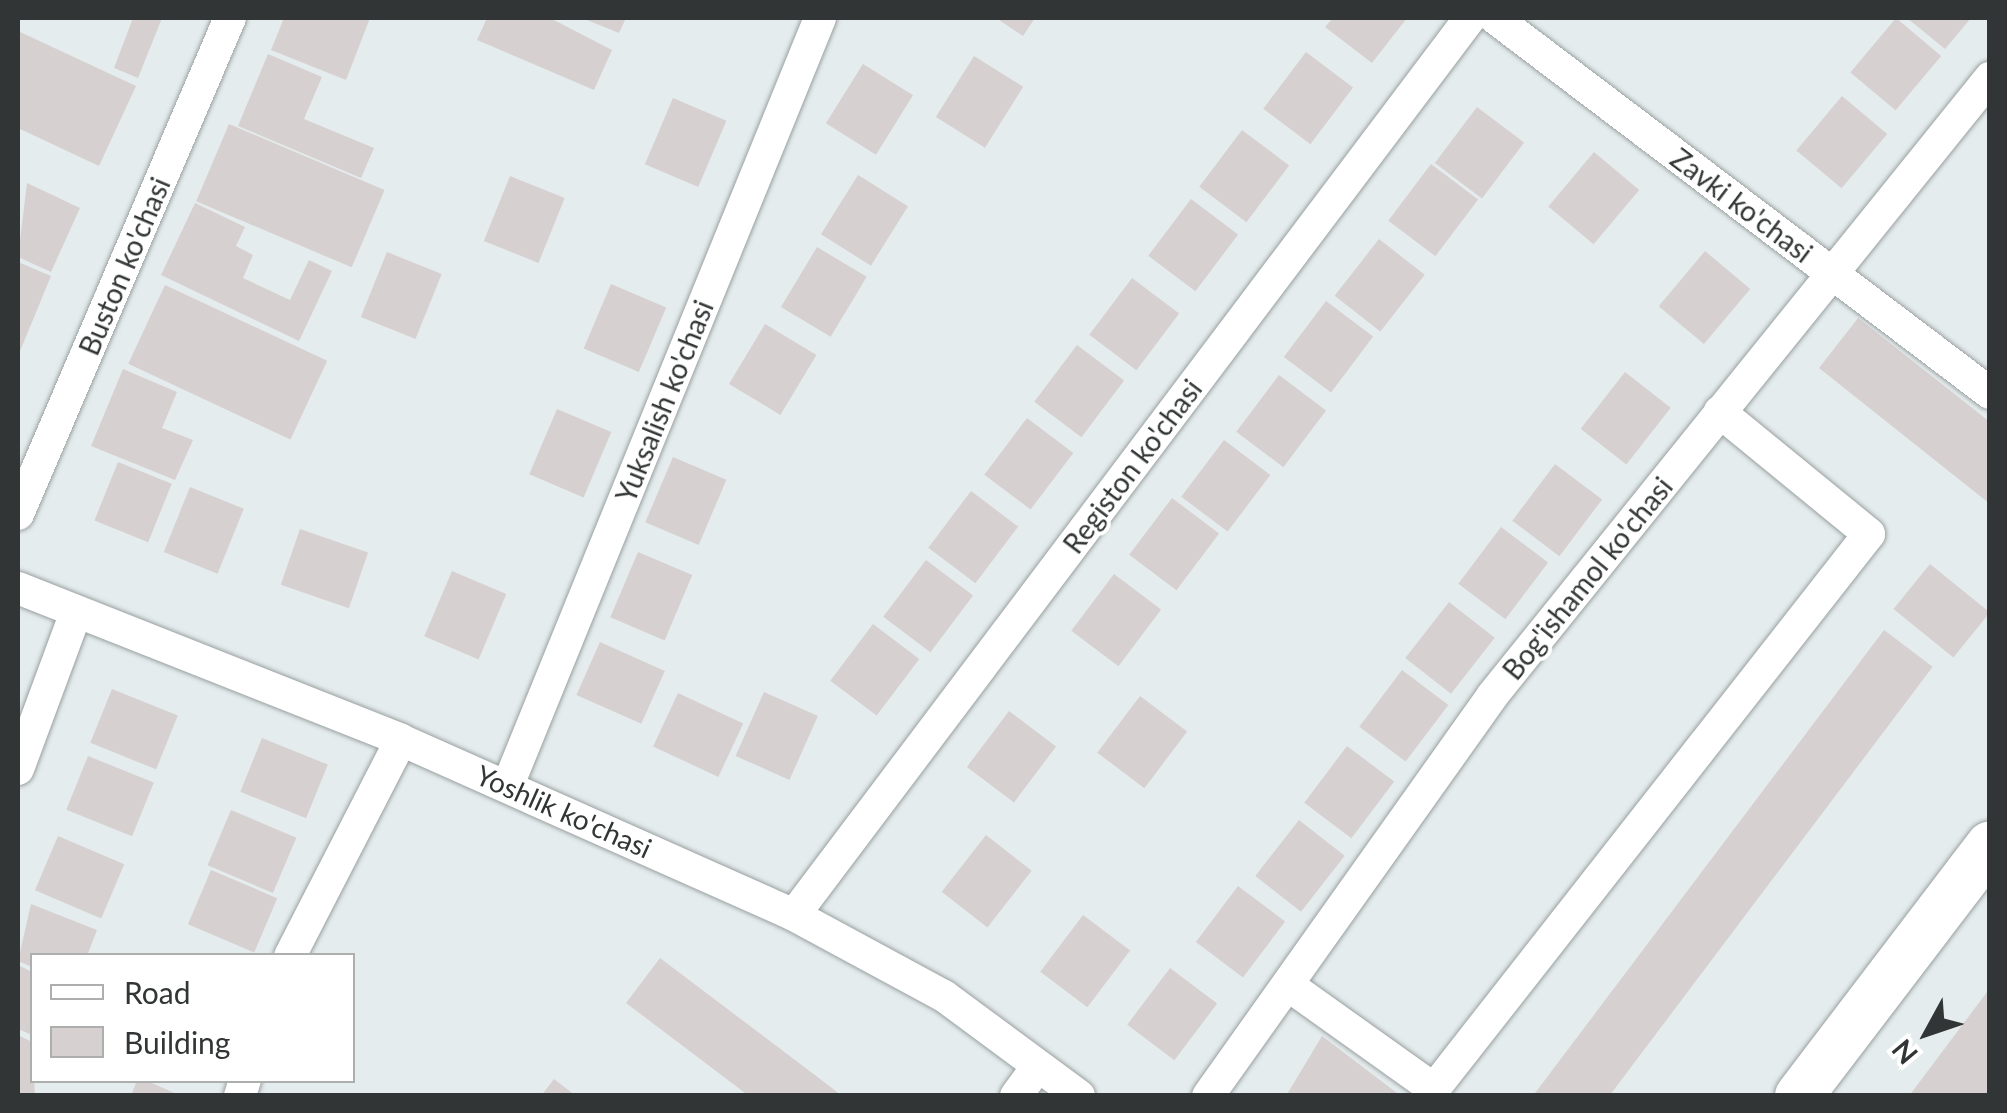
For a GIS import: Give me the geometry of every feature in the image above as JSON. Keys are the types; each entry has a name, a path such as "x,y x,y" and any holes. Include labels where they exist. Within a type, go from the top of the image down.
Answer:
{"street":[{"name":"Buston ko'chasi","path":"18,514 230,18"},
{"name":"Yuksalish ko'chasi","path":"508,785 820,18"},
{"name":"Registon ko'chasi","path":"794,915 1470,18"},
{"name":"Zavki ko'chasi","path":"1495,18 1990,393"},
{"name":"Bog'ishamol ko'chasi","path":"1208,1096 1492,696 1990,78"},
{"path":"1288,985 1434,1089 1868,534 1720,412"},
{"name":"Yoshlik ko'chasi","path":"18,588 508,785 794,915 944,996 1078,1096"},
{"path":"18,768 76,612"},
{"path":"292,953 401,740"},
{"path":"1799,1096 1990,845"},
{"path":"1016,1096 1038,1066"}],"building":[{"path":"133,18 162,18 138,78 114,68"},
{"path":"284,18 370,18 346,80 271,50"},
{"path":"487,18 550,18 612,50 594,90 477,40"},
{"path":"582,18 626,18 619,33"},
{"path":"996,18 1035,18 1023,36"},
{"path":"1333,18 1407,18 1372,63 1325,27"},
{"path":"1896,18 1941,56 1896,110 1850,72"},
{"path":"1907,18 1971,18 1945,49"},
{"path":"18,31 136,86 99,166 18,128"},
{"path":"1306,52 1353,88 1310,144 1263,109"},
{"path":"268,54 322,77 304,119 374,148 361,178 238,126"},
{"path":"974,56 1023,87 985,148 936,117"},
{"path":"863,64 913,95 876,155 826,123"},
{"path":"1842,96 1887,134 1842,188 1796,150"},
{"path":"673,98 726,121 698,187 645,164"},
{"path":"1477,107 1524,143 1482,198 1435,163"},
{"path":"229,124 385,190 352,267 196,201"},
{"path":"1242,130 1289,166 1246,222 1199,187"},
{"path":"1594,152 1639,190 1594,244 1548,206"},
{"path":"1431,164 1478,200 1435,256 1388,221"},
{"path":"858,175 908,206 871,266 821,234"},
{"path":"510,176 565,198 538,263 484,241"},
{"path":"27,183 80,208 51,272 18,257"},
{"path":"1191,199 1238,235 1195,291 1148,256"},
{"path":"195,203 245,227 236,246 253,255 243,278 290,300 309,260 332,271 299,341 161,275"},
{"path":"1379,239 1425,275 1380,331 1335,296"},
{"path":"817,247 867,277 831,337 781,307"},
{"path":"1705,251 1750,289 1704,344 1659,306"},
{"path":"387,252 442,274 415,339 361,317"},
{"path":"18,262 51,276 18,356"},
{"path":"1132,278 1179,314 1136,370 1089,335"},
{"path":"611,284 666,307 639,372 584,348"},
{"path":"165,285 327,361 290,439 128,364"},
{"path":"1326,301 1373,337 1331,392 1284,357"},
{"path":"1858,318 1990,422 1990,504 1819,368"},
{"path":"765,324 816,355 780,415 729,384"},
{"path":"1077,345 1124,381 1081,437 1034,402"},
{"path":"123,369 177,392 162,428 193,440 175,480 91,446"},
{"path":"1625,372 1671,408 1626,464 1581,429"},
{"path":"1279,375 1326,411 1283,467 1236,432"},
{"path":"557,409 611,432 584,497 529,474"},
{"path":"1027,418 1073,453 1031,510 984,475"},
{"path":"1224,440 1270,475 1228,532 1181,497"},
{"path":"673,457 726,480 699,545 645,522"},
{"path":"118,462 172,484 148,542 94,520"},
{"path":"1555,464 1602,500 1559,556 1512,521"},
{"path":"190,487 244,509 218,574 164,552"},
{"path":"971,491 1018,527 975,583 928,548"},
{"path":"1172,498 1219,534 1176,590 1129,555"},
{"path":"1501,527 1548,563 1505,619 1458,584"},
{"path":"300,529 368,552 349,608 281,585"},
{"path":"638,552 692,575 665,640 610,617"},
{"path":"926,560 973,596 930,652 883,617"},
{"path":"1930,564 1990,612 1953,658 1893,609"},
{"path":"452,571 506,594 479,659 424,636"},
{"path":"1114,574 1161,610 1118,666 1071,631"},
{"path":"1449,602 1495,638 1451,694 1405,658"},
{"path":"873,624 919,659 877,716 830,681"},
{"path":"1884,630 1933,667 1609,1096 1534,1095"},
{"path":"600,642 665,671 641,724 576,695"},
{"path":"1402,670 1448,705 1406,762 1359,727"},
{"path":"112,689 178,716 156,769 90,743"},
{"path":"764,692 818,716 789,780 736,756"},
{"path":"678,693 743,723 718,777 653,746"},
{"path":"1140,696 1187,732 1144,788 1097,753"},
{"path":"1009,711 1056,747 1014,802 967,767"},
{"path":"262,738 328,765 306,818 240,792"},
{"path":"1347,746 1394,782 1351,838 1304,803"},
{"path":"88,756 154,783 132,836 66,810"},
{"path":"231,810 296,838 273,893 208,865"},
{"path":"1299,820 1345,856 1301,912 1255,876"},
{"path":"986,835 1032,871 987,927 942,892"},
{"path":"58,836 124,864 101,918 35,890"},
{"path":"211,870 277,898 254,952 188,924"},
{"path":"1238,886 1285,922 1243,977 1196,942"},
{"path":"31,904 97,930 88,953 30,953 30,966 18,961"},
{"path":"1083,915 1130,951 1087,1007 1040,972"},
{"path":"660,958 842,1096 749,1096 626,1003"},
{"path":"18,965 30,971 30,1034 18,1029"},
{"path":"1170,968 1217,1004 1174,1060 1127,1025"},
{"path":"1990,988 1990,1096 1909,1096"},
{"path":"18,1035 30,1041 30,1083 34,1083 35,1096 18,1096"},
{"path":"1322,1036 1401,1096 1286,1096"},
{"path":"554,1079 576,1096 541,1096"},
{"path":"136,1083 152,1083 181,1096 131,1096"}]}
